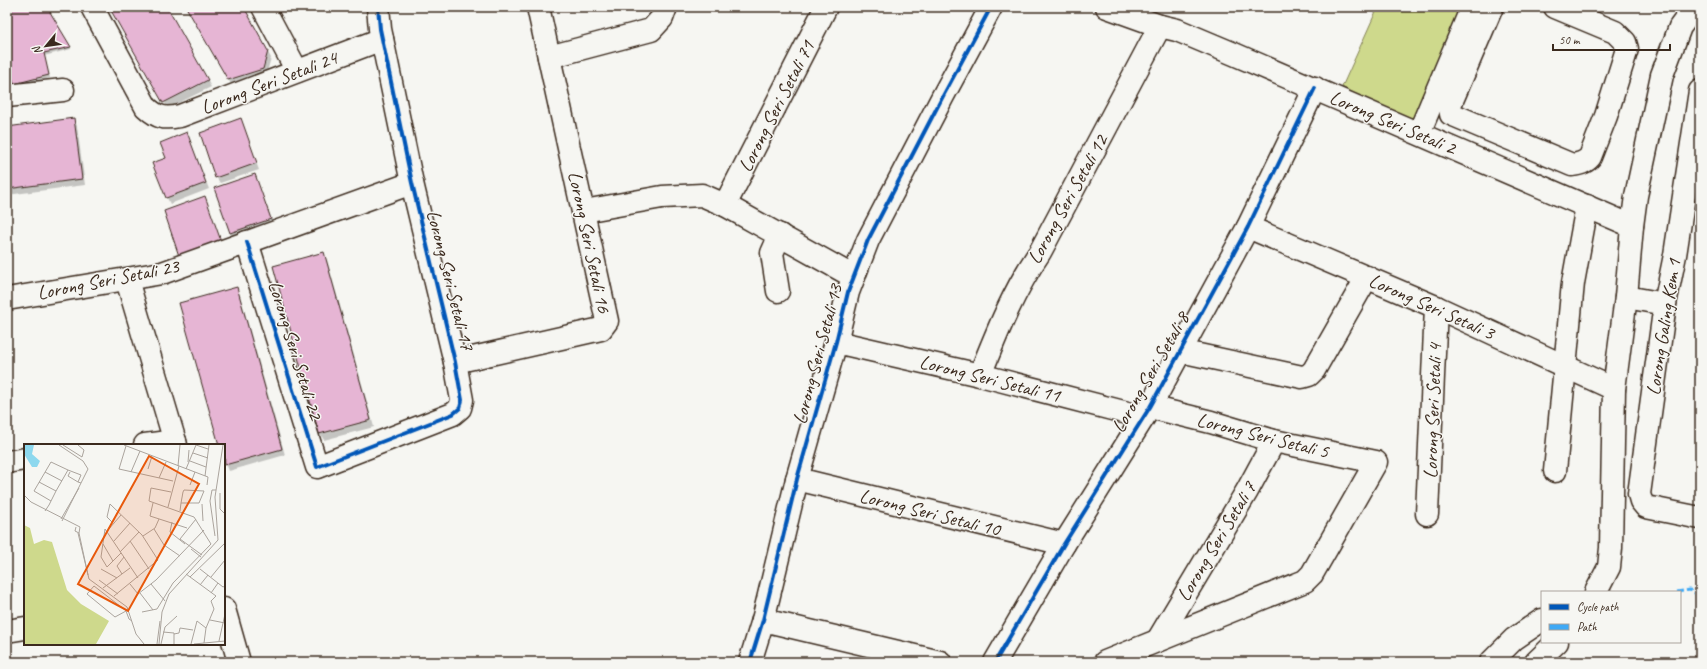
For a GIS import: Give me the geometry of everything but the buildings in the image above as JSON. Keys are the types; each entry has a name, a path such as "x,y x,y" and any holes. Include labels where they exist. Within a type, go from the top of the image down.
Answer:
{"street":[{"name":"Lorong Seri Setali 24","path":"92,7 146,107 155,115 167,118 180,116 382,39"},
{"path":"263,7 297,71"},
{"name":"Lorong Seri Setali 17","path":"316,467 453,414 460,408 462,400 455,362 412,183 382,39 378,7"},
{"name":"Lorong Seri Setali 16","path":"455,362 601,329 606,325 607,321 538,7"},
{"path":"549,57 652,30 662,18 666,7"},
{"name":"Lorong Seri Setali 71","path":"726,206 826,7"},
{"name":"Lorong Seri Setali 13","path":"750,662 763,620 797,479 836,342 848,292 868,240 991,7"},
{"name":"Lorong Seri Setali 2","path":"1107,7 1160,26 1177,30 1315,88 1632,226"},
{"path":"1420,134 1472,7"},
{"path":"1492,7 1450,105 1451,114 1572,165 1586,162 1590,157 1606,116 1627,49 1625,42 1616,32 1555,7"},
{"path":"1597,591 1609,567 1611,548 1614,389 1626,297 1632,226 1641,171 1662,75 1680,27 1694,7"},
{"name":"Lorong Seri Setali 12","path":"980,375 1003,316 1031,264 1040,252 1160,26"},
{"name":"Lorong Seri Setali 8","path":"995,662 1064,544 1146,412 1248,228 1315,88"},
{"path":"7,96 63,90"},
{"name":"Lorong Galing Kem 1","path":"1700,91 1675,255 1665,304 1639,494 1641,501 1646,507 1700,518"},
{"path":"1482,161 1493,131"},
{"name":"Lorong Seri Setali 23","path":"7,299 162,273 412,183"},
{"path":"584,211 662,196 686,194 702,195 726,206 854,277"},
{"path":"1555,472 1573,283 1587,206"},
{"name":"Lorong Seri Setali 3","path":"1248,228 1368,276 1614,389"},
{"path":"778,291 772,253 780,236"},
{"name":"Lorong Seri Setali 22","path":"247,242 316,467"},
{"path":"1180,351 1302,377 1309,375 1314,370 1368,276"},
{"path":"126,280 176,443 160,444"},
{"path":"1626,297 1665,304"},
{"name":"Lorong Seri Setali 4","path":"1428,514 1436,306"},
{"name":"Lorong Seri Setali 11","path":"836,342 1146,412"},
{"name":"Lorong Seri Setali 5","path":"1146,412 1211,422 1274,441 1376,462 1312,574 1305,581 1158,640"},
{"name":"Lorong Seri Setali 7","path":"1158,640 1247,491 1274,441"},
{"path":"7,462 24,459"},
{"name":"Lorong Seri Setali 10","path":"797,479 1064,544"},
{"path":"225,613 239,662"},
{"path":"763,620 892,657 940,662"},
{"path":"1491,662 1514,639 1541,621"},
{"path":"7,631 24,628"},
{"path":"1105,662 1158,640"},
{"path":"1536,662 1556,643"}],"green space":[{"path":"1378,7 1467,7 1422,130 1342,87"}],"marked path":[{"path":"1681,591 1690,590 1700,596"}],"cycle path":[{"path":"247,242 317,467 453,414 460,408 462,400 455,362 412,183 380,29 378,7"},
{"path":"750,662 763,620 797,479 836,342 848,292 868,240 991,7"},
{"path":"995,662 1064,544 1150,407 1248,227 1315,88"}]}
